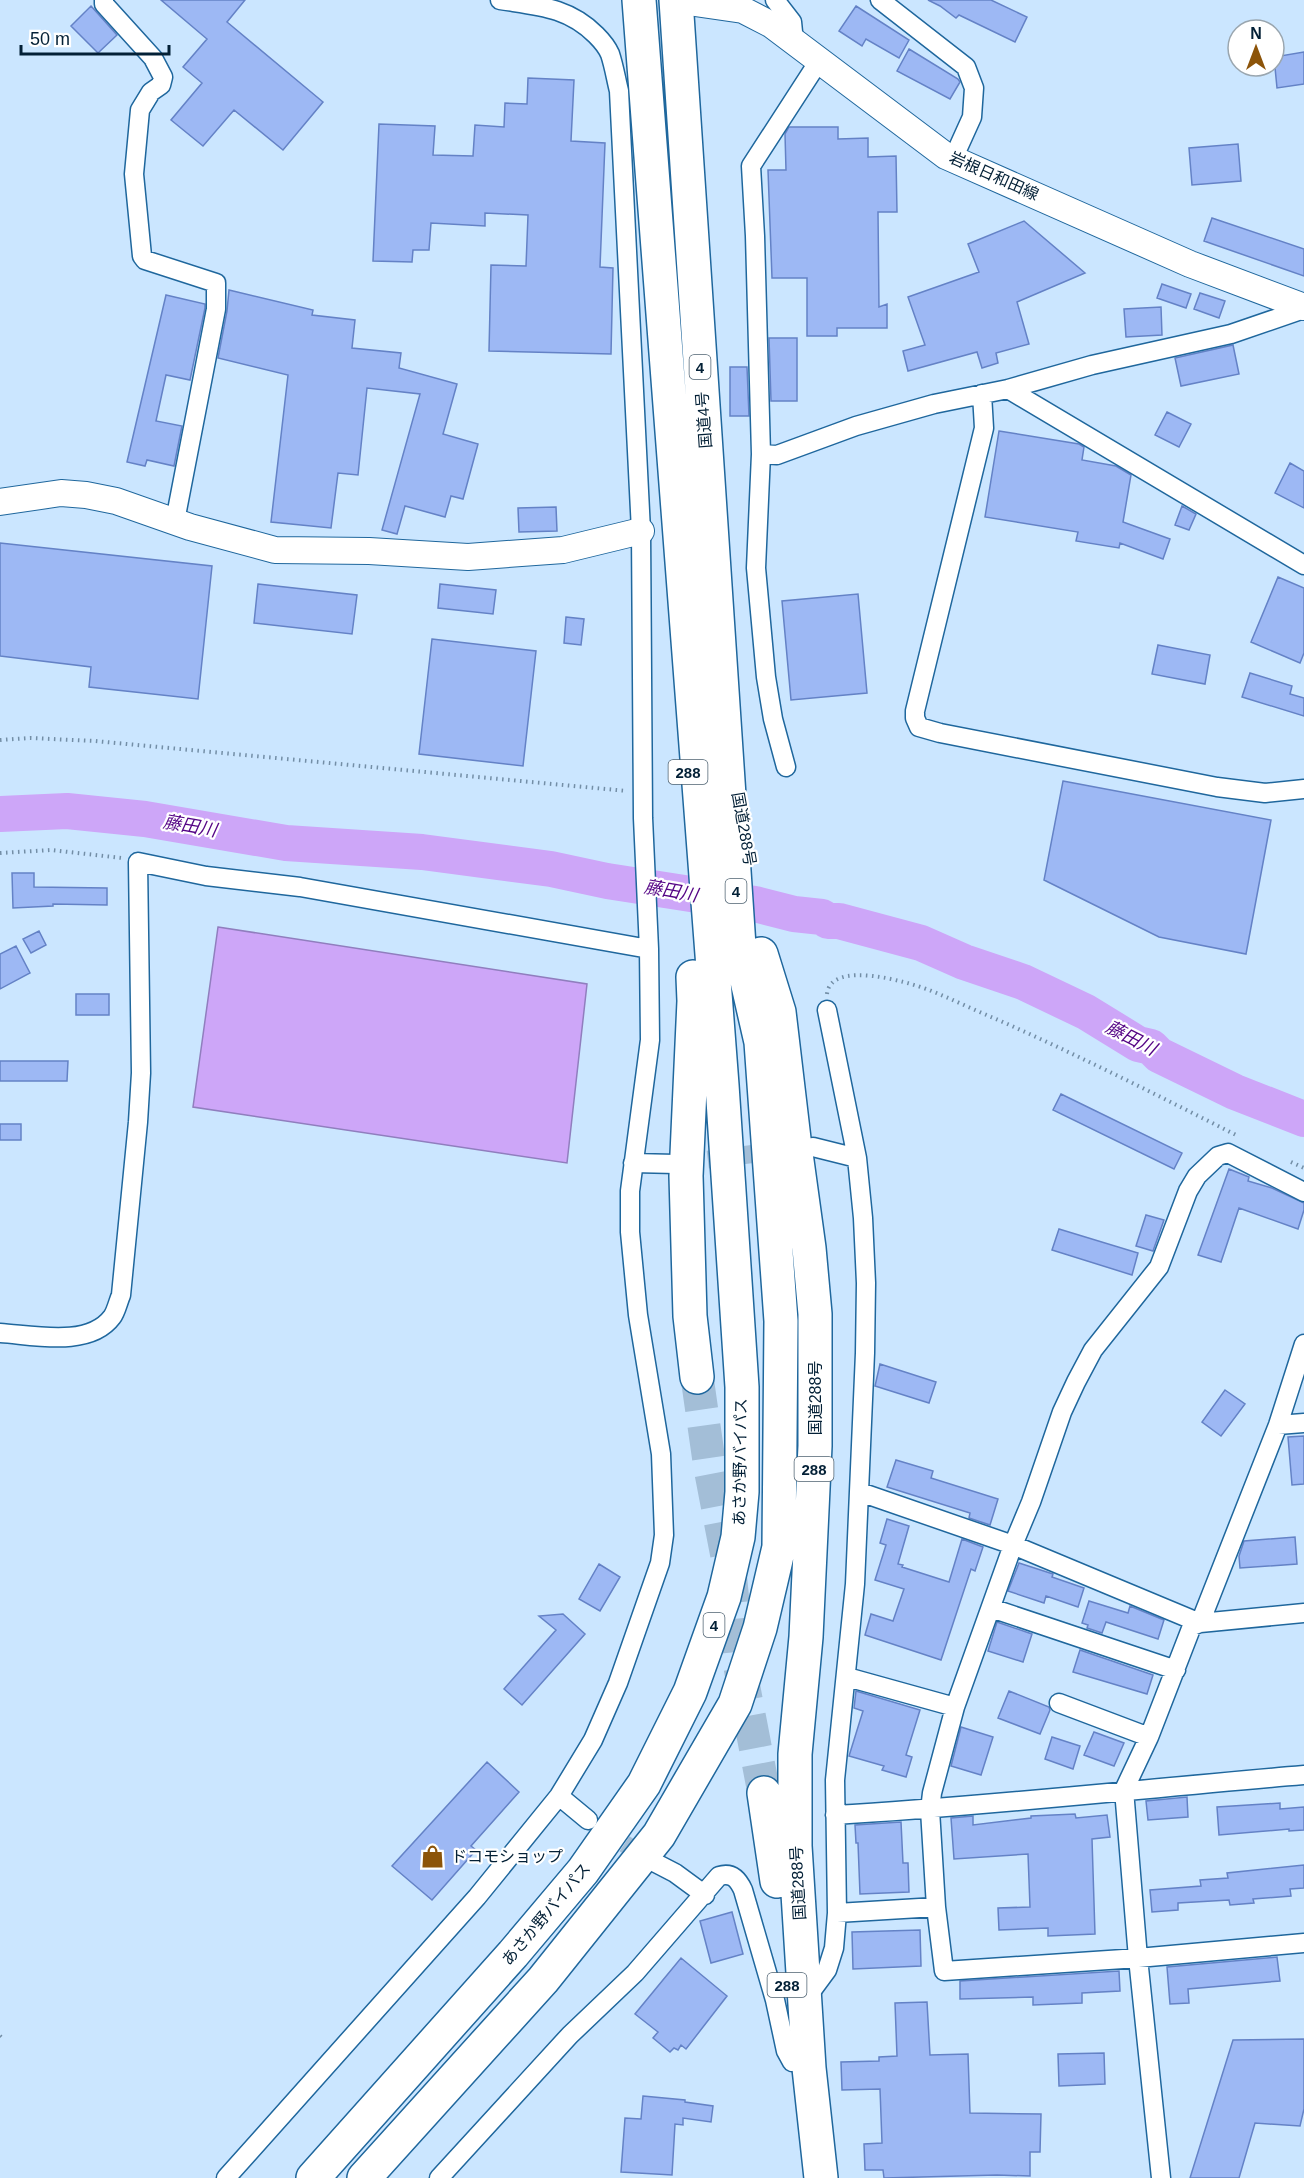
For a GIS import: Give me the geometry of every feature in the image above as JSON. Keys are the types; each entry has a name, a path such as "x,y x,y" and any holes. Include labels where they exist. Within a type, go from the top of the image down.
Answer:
{"highway":[{"name":"国道4号","path":"639,0 693,715"},
{"name":"国道4号","path":"675,0 724,733"},
{"name":"国道288号","path":"693,715 716,833 725,944 694,1001 687,1188 690,1316 697,1377"},
{"name":"国道288号","path":"724,733 716,833 725,944 779,1012 809,1248 815,1314 814,1470 806,1637 795,1754 795,1846 809,2068 821,2178"},
{"name":"あさか野バイパス","path":"313,2178 513,1954 583,1871 644,1784 690,1692 724,1597 738,1537 742,1492 742,1387 722,1085 725,944"},
{"path":"364,2178 543,1980 659,1836 735,1704 760,1628 779,1547 781,1321 761,1042 725,944"},
{"name":"国道288号","path":"764,1792 782,1917 792,2062 806,2178"}],"main road":[{"name":"岩根日和田線","path":"675,0 743,10 772,25 946,156 1190,264 1304,308"},
{"path":"0,502 61,493 86,495 116,501 190,527 275,550 369,551 468,557 563,550 641,531"}],"street":[{"path":"104,0 104,4 153,58 163,77 161,85 151,92 140,110 134,174 142,256 145,260 216,283 216,309 175,521"},
{"path":"226,2178 477,1897 559,1796 593,1740 618,1683 660,1563 664,1534 661,1454 633,1277 630,1232 630,1191 650,1040 649,940 643,818 641,531 619,91 614,68 603,42 574,17 555,9 500,0"},
{"path":"775,0 792,22 794,42"},
{"path":"880,0 966,67 974,87 972,117 953,159"},
{"path":"786,767 773,719 766,677 756,568 761,454 751,166 819,61"},
{"path":"761,454 777,455 894,414 1008,389 1092,365 1231,334 1304,308"},
{"path":"1008,389 1304,565"},
{"path":"982,394 984,428 915,711 919,727 1217,787 1265,793 1304,789"},
{"path":"0,1333 78,1338 93,1332 112,1318 121,1295 141,1073 138,862 206,876 300,887 649,940"},
{"path":"805,1994 813,1989 827,1970 834,1948 837,1913 835,1780 855,1584 866,1283 857,1158 827,1010"},
{"path":"813,1147 857,1158"},
{"path":"1304,1192 1228,1153 1218,1156 1197,1176 1188,1191 1159,1267 1093,1350 1062,1412 955,1707 932,1792 930,1810 936,1908 944,1971 1138,1958 1304,1943"},
{"path":"633,1163 676,1164"},
{"path":"1200,1623 1278,1425 1304,1344"},
{"path":"1278,1425 1304,1423"},
{"path":"860,1492 1013,1545 1200,1623"},
{"path":"991,1608 1176,1670"},
{"path":"1161,2178 1138,1958 1124,1790 1149,1737 1192,1626 1200,1623 1304,1613"},
{"path":"847,1677 955,1707"},
{"path":"1059,1703 1149,1737"},
{"path":"835,1815 930,1810 1124,1790 1304,1775"},
{"path":"559,1796 588,1820"},
{"path":"646,1858 675,1874 705,1895"},
{"path":"439,2178 570,2035 635,1973 705,1895 719,1876 732,1875 739,1881 775,2000 786,2050 792,2062"},
{"path":"837,1913 936,1908"}],"path":[{"path":"0,740 30,738 95,741 643,793"},
{"path":"0,853 51,849 86,852 138,862"},
{"path":"827,1010 828,986 834,979 847,975 860,974 928,989 1062,1048 1241,1137"},
{"path":"1283,1158 1304,1168"},
{"path":"0,2036 2,2038 0,2040"}],"shaded area":[{"path":"218,927 587,984 567,1163 193,1107"}],"building":[{"path":"161,0 245,0 227,22 323,102 283,150 234,110 203,146 171,120 202,83 183,67 207,39"},
{"path":"928,0 991,0 1027,17 1015,42 959,15 956,18"},
{"path":"91,6 117,35 98,53 71,26"},
{"path":"856,6 909,40 899,58 866,39 862,46 839,31"},
{"path":"909,49 958,79 960,82 950,99 897,71"},
{"path":"1304,52 1304,84 1277,88 1276,78 1286,78 1286,55"},
{"path":"528,78 574,80 571,141 605,143 600,267 613,268 611,354 489,351 491,265 526,266 528,215 485,213 485,226 431,223 429,250 413,250 412,262 373,261 379,124 435,126 433,155 473,156 475,125 504,127 505,103 527,104"},
{"path":"789,127 838,127 838,139 868,138 868,157 896,156 897,212 878,212 879,307 887,304 887,328 837,328 837,336 807,336 807,278 772,278 768,170 786,170 785,134"},
{"path":"1238,144 1241,181 1192,185 1189,148"},
{"path":"1212,218 1304,249 1304,276 1204,241"},
{"path":"1024,221 1085,273 1017,302 1029,344 996,353 998,363 982,368 977,352 908,371 903,351 925,345 908,297 979,272 968,244"},
{"path":"1162,284 1191,294 1186,308 1157,298"},
{"path":"229,290 313,310 312,315 355,320 352,348 401,353 399,368 457,384 443,434 478,444 463,499 451,496 445,517 405,506 397,534 382,530 420,394 367,388 358,475 338,473 331,528 271,522 288,375 218,358"},
{"path":"1200,293 1225,301 1219,318 1194,309"},
{"path":"166,295 205,304 205,308 190,380 166,375 156,421 182,426 174,466 147,460 145,466 127,462"},
{"path":"1161,307 1162,335 1126,337 1124,309"},
{"path":"769,338 797,338 797,401 771,401"},
{"path":"1233,345 1239,374 1181,386 1175,358"},
{"path":"730,367 747,367 749,416 730,416"},
{"path":"1167,412 1191,424 1179,447 1155,435"},
{"path":"999,431 1079,444 1084,447 1082,460 1116,466 1131,475 1123,522 1170,539 1163,559 1120,543 1119,548 1076,541 1078,532 985,517"},
{"path":"1290,463 1304,471 1304,508 1275,493"},
{"path":"1182,506 1196,514 1189,530 1175,525"},
{"path":"556,507 557,531 519,532 518,508"},
{"path":"0,543 212,566 198,699 89,687 91,667 0,656"},
{"path":"1278,577 1304,588 1304,653 1300,663 1251,642"},
{"path":"258,584 357,595 352,634 254,623"},
{"path":"440,584 496,590 493,614 438,608"},
{"path":"858,594 867,693 791,700 782,601"},
{"path":"566,617 584,619 581,645 564,643"},
{"path":"432,639 536,651 523,766 419,754"},
{"path":"1158,645 1210,655 1205,684 1152,674"},
{"path":"1250,673 1292,686 1290,694 1304,698 1304,716 1242,697"},
{"path":"1063,781 1271,820 1246,954 1159,937 1044,880"},
{"path":"12,873 34,873 34,887 107,888 107,905 53,904 53,906 13,908"},
{"path":"39,931 46,945 31,953 23,939"},
{"path":"16,946 30,973 0,989 0,954"},
{"path":"76,994 109,994 109,1015 76,1015"},
{"path":"0,1061 68,1061 67,1081 0,1081"},
{"path":"1061,1094 1182,1153 1174,1169 1053,1110"},
{"path":"0,1124 21,1124 21,1140 0,1140"},
{"path":"1229,1169 1249,1177 1248,1181 1272,1188 1304,1203 1304,1210 1298,1229 1239,1208 1221,1262 1198,1255"},
{"path":"1146,1215 1164,1220 1153,1251 1136,1246"},
{"path":"1059,1229 1138,1253 1132,1275 1052,1250"},
{"path":"880,1364 936,1382 929,1403 875,1386"},
{"path":"1225,1390 1245,1404 1221,1436 1202,1422"},
{"path":"1304,1436 1304,1484 1292,1485 1288,1437"},
{"path":"896,1460 933,1471 931,1478 998,1499 990,1525 969,1518 970,1513 887,1487"},
{"path":"887,1519 909,1526 898,1564 949,1582 962,1539 983,1547 975,1571 971,1569 941,1660 865,1635 871,1614 893,1621 904,1589 875,1580 886,1545 880,1543"},
{"path":"1295,1537 1297,1564 1240,1568 1239,1556 1244,1541"},
{"path":"1019,1563 1053,1574 1052,1577 1084,1588 1078,1607 1046,1596 1044,1603 1008,1591"},
{"path":"599,1564 620,1577 600,1611 579,1599"},
{"path":"1089,1601 1128,1613 1130,1606 1164,1620 1158,1639 1106,1622 1102,1633 1087,1628 1088,1625 1082,1623"},
{"path":"563,1614 585,1634 522,1705 504,1689 556,1630 539,1616"},
{"path":"997,1622 1032,1634 1023,1662 988,1651"},
{"path":"1080,1650 1153,1675 1147,1694 1073,1672"},
{"path":"856,1691 920,1710 906,1755 912,1757 906,1777 882,1770 884,1766 849,1756 863,1711 854,1708"},
{"path":"1009,1691 1049,1707 1050,1710 1040,1734 998,1718"},
{"path":"961,1727 993,1737 981,1775 951,1766"},
{"path":"1094,1732 1124,1743 1114,1766 1084,1755"},
{"path":"1052,1737 1080,1746 1073,1769 1045,1759"},
{"path":"487,1762 519,1792 471,1846 476,1850 432,1900 392,1866"},
{"path":"1187,1797 1188,1817 1148,1820 1146,1801"},
{"path":"1280,1803 1280,1809 1304,1807 1304,1830 1289,1831 1289,1829 1219,1835 1217,1807"},
{"path":"1075,1814 1076,1818 1107,1815 1110,1837 1092,1839 1095,1934 1048,1936 1048,1928 999,1930 998,1908 1030,1907 1028,1854 954,1859 951,1818 973,1816 973,1825 1031,1818 1031,1816"},
{"path":"901,1822 903,1863 908,1863 909,1892 860,1894 855,1825"},
{"path":"1304,1865 1304,1888 1290,1889 1291,1896 1253,1899 1254,1903 1230,1905 1229,1900 1178,1903 1178,1910 1152,1912 1150,1890 1201,1886 1200,1880 1228,1878 1227,1873"},
{"path":"732,1912 743,1954 711,1963 700,1921"},
{"path":"920,1930 921,1966 853,1969 852,1932"},
{"path":"1277,1957 1280,1981 1188,1989 1189,2003 1170,2004 1167,1967"},
{"path":"681,1958 727,1996 686,2049 681,2045 678,2050 674,2048 670,2052 653,2038 658,2032 635,2014"},
{"path":"1119,1971 1120,1991 1082,1993 1082,2003 1033,2005 1033,1997 960,1999 960,1981"},
{"path":"927,2002 930,2055 968,2054 970,2113 1041,2114 1040,2152 1030,2152 1030,2176 884,2178 883,2170 865,2170 864,2144 882,2143 880,2089 842,2090 841,2062 879,2061 879,2057 897,2056 895,2003"},
{"path":"1304,2039 1304,2109 1300,2126 1255,2123 1239,2178 1190,2178 1233,2040"},
{"path":"1104,2053 1105,2084 1059,2086 1058,2054"},
{"path":"643,2096 685,2100 685,2102 713,2106 711,2122 683,2118 683,2125 675,2124 672,2175 621,2172 625,2118 641,2119"}],"waterway":[{"name":"藤田川","path":"0,814 67,811 145,819 286,843 422,852 551,869 607,881 822,917 828,921 839,921 921,943 964,962 1023,982 1086,1012 1138,1044 1151,1047 1159,1055 1235,1092 1304,1119"}],"tunnel":[{"path":"681,1163 776,1151"},
{"path":"697,1377 710,1468 730,1572 739,1662 764,1793"},
{"path":"602,1829 646,1858"}],"place":[{"name":"ドコモショップ","path":"433,1856"}]}
